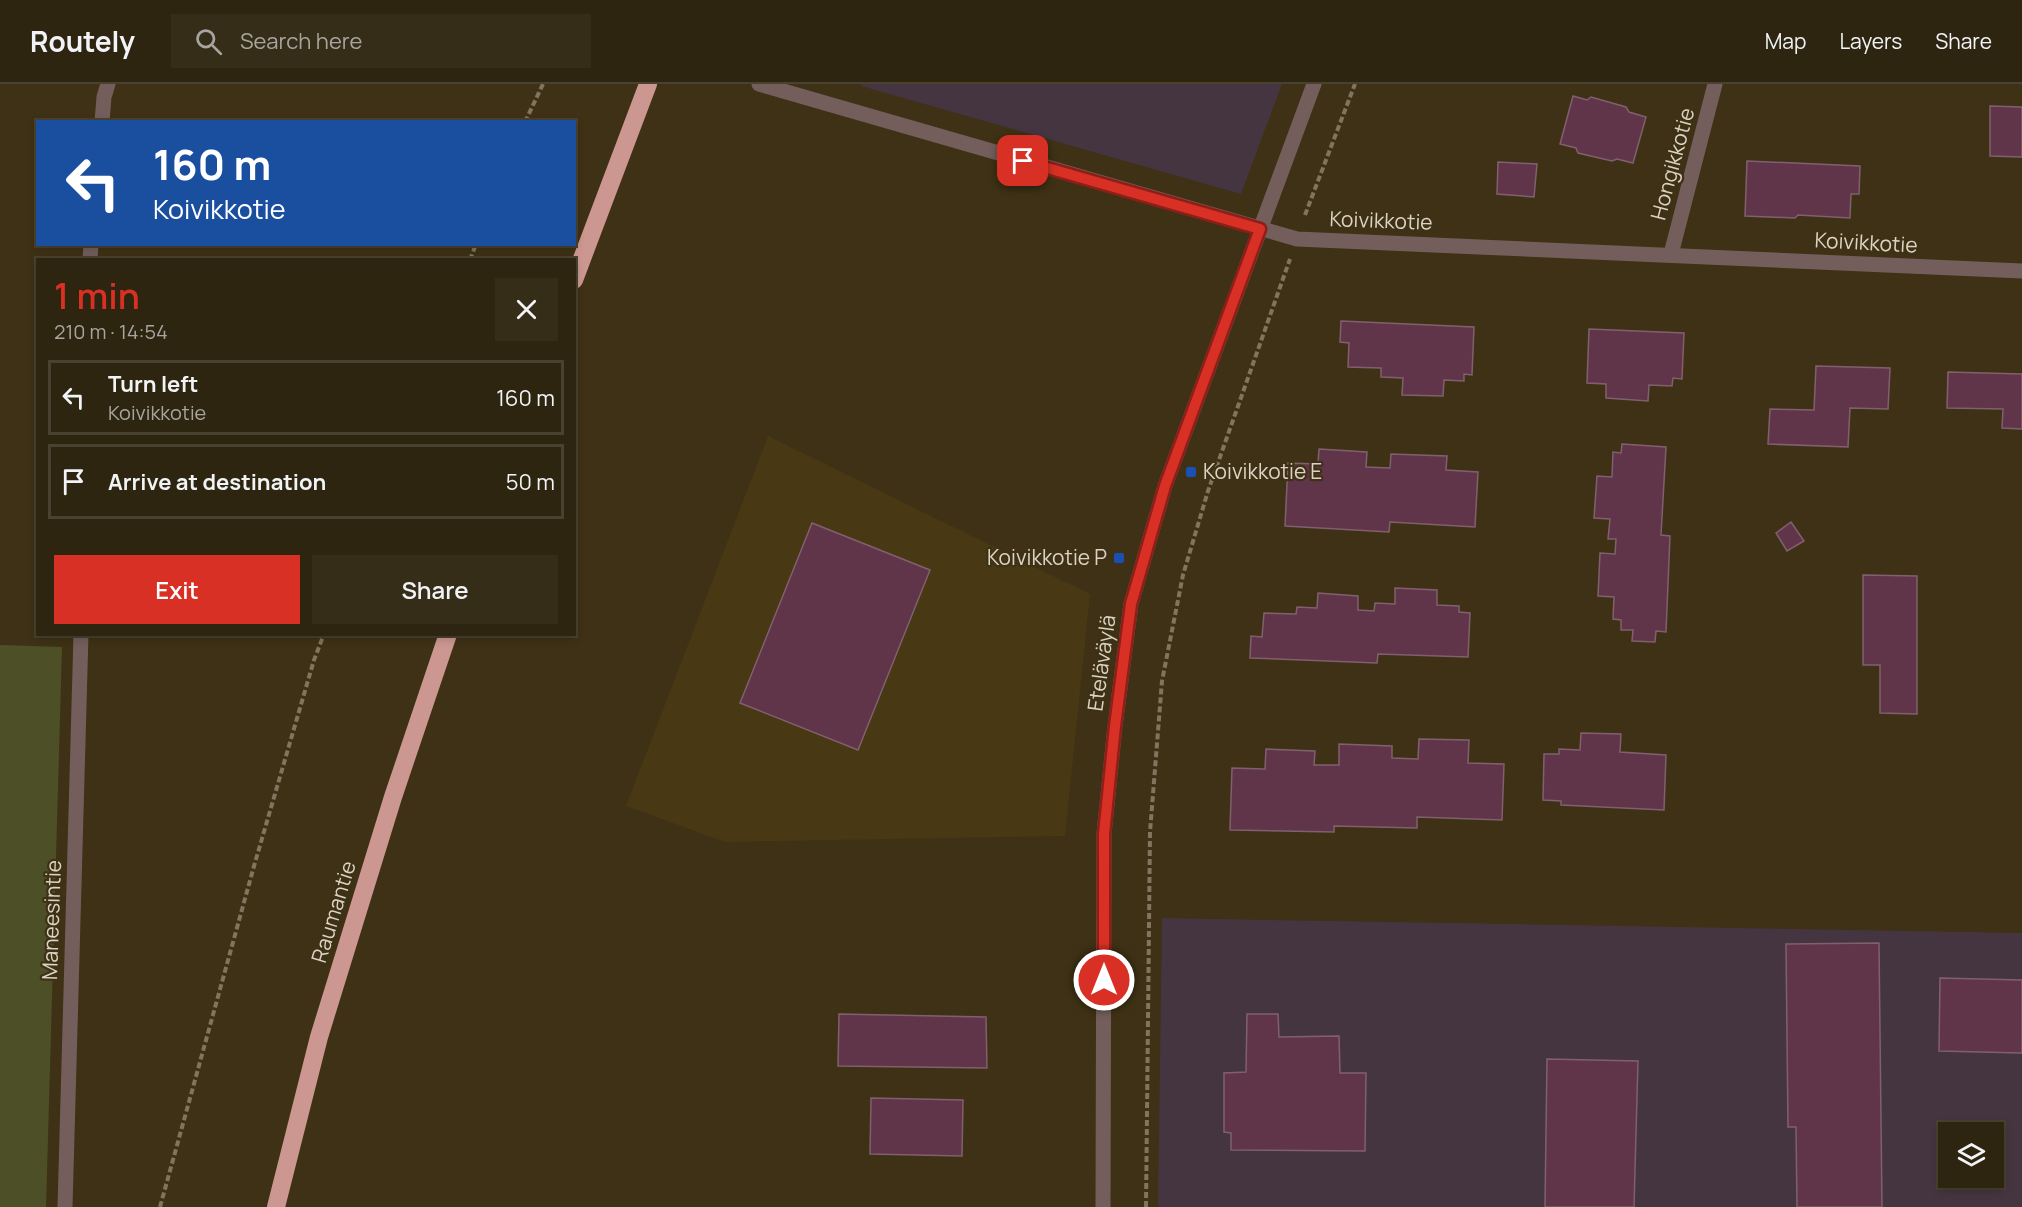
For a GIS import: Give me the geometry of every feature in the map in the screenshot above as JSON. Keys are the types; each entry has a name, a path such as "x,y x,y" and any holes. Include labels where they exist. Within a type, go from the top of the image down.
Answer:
{"highway":[{"path":"576,275 648,84"},
{"name":"Raumantie","path":"276,1207 319,1037 393,797 447,636"}],"street":[{"path":"102,120 104,97 108,84"},
{"name":"Koivikkotie","path":"759,84 1297,239 2022,271"},
{"name":"Eteläväylä","path":"1103,1207 1104,834 1131,604 1165,486 1314,84"},
{"name":"Hongikkotie","path":"1671,254 1715,84"},
{"name":"Maneesintie","path":"65,1207 81,636"}],"path":[{"path":"526,120 543,84"},
{"path":"1146,1207 1150,832 1162,681 1183,575 1208,491 1297,239 1355,84"},
{"path":"160,1207 254,866 314,660 323,636"}],"shaded area":[{"path":"862,84 1282,84 1241,194 861,86"},
{"path":"768,436 1090,594 1065,836 725,842 626,806"},
{"path":"1162,918 2022,933 2022,1207 1160,1207 1158,1205"}],"green space":[{"path":"0,645 62,647 46,1207 0,1207"}],"building":[{"path":"1573,96 1587,100 1591,97 1626,107 1629,112 1646,117 1633,163 1578,153 1576,148 1560,144"},
{"path":"1990,106 2022,107 2022,157 1990,156"},
{"path":"1747,161 1860,166 1859,194 1851,194 1850,218 1798,215 1795,218 1745,216"},
{"path":"1498,162 1537,164 1534,197 1497,194"},
{"path":"1341,321 1474,327 1472,375 1464,374 1464,381 1444,380 1443,396 1402,395 1403,378 1381,377 1381,368 1348,367 1349,343 1340,342"},
{"path":"1589,329 1684,333 1682,379 1673,378 1672,386 1649,385 1648,401 1606,398 1606,384 1587,383"},
{"path":"1816,366 1890,368 1888,409 1850,408 1848,447 1768,444 1770,409 1814,410"},
{"path":"1948,372 2022,374 2022,429 2002,428 2003,409 1947,408"},
{"path":"1622,444 1666,447 1661,535 1670,536 1666,632 1656,631 1655,642 1632,641 1633,630 1621,630 1621,620 1613,619 1614,597 1598,596 1600,553 1615,554 1616,539 1608,539 1610,519 1594,518 1597,476 1612,477 1613,452 1621,453"},
{"path":"1319,449 1367,452 1366,467 1390,468 1391,454 1447,456 1446,470 1478,472 1475,527 1390,522 1389,532 1285,526 1288,463 1318,464"},
{"path":"1791,522 1804,541 1787,551 1776,533"},
{"path":"812,523 930,570 858,750 740,703"},
{"path":"1863,575 1917,576 1917,714 1880,713 1880,665 1863,665"},
{"path":"1395,588 1437,590 1437,605 1459,606 1459,612 1470,613 1468,657 1378,654 1377,663 1250,658 1251,636 1262,637 1264,613 1296,614 1297,607 1317,608 1318,593 1358,596 1358,610 1374,611 1375,603 1395,604"},
{"path":"1581,733 1621,734 1620,752 1666,755 1664,810 1561,805 1561,801 1543,800 1544,754 1559,754 1559,749 1580,750"},
{"path":"1419,739 1469,740 1468,763 1504,764 1502,820 1417,817 1417,828 1334,826 1334,832 1230,830 1232,768 1265,769 1266,749 1315,751 1314,765 1339,765 1339,744 1392,746 1392,758 1418,759"},
{"path":"1879,943 1882,1207 1797,1207 1796,1127 1788,1127 1786,944"},
{"path":"1940,978 2022,980 2022,1053 1939,1051"},
{"path":"839,1014 986,1017 987,1068 838,1066"},
{"path":"1247,1014 1278,1014 1279,1037 1339,1036 1340,1073 1366,1073 1365,1151 1231,1150 1231,1133 1224,1132 1224,1073 1246,1072"},
{"path":"1547,1059 1638,1061 1634,1207 1545,1207"},
{"path":"871,1098 963,1100 962,1156 870,1154"}],"place":[{"name":"Koivikkotie E","path":"1191,472"},
{"name":"Koivikkotie P","path":"1119,558"}],"route":[{"path":"1023,161 1260,229 1165,486 1131,604 1104,834 1104,980"}]}
